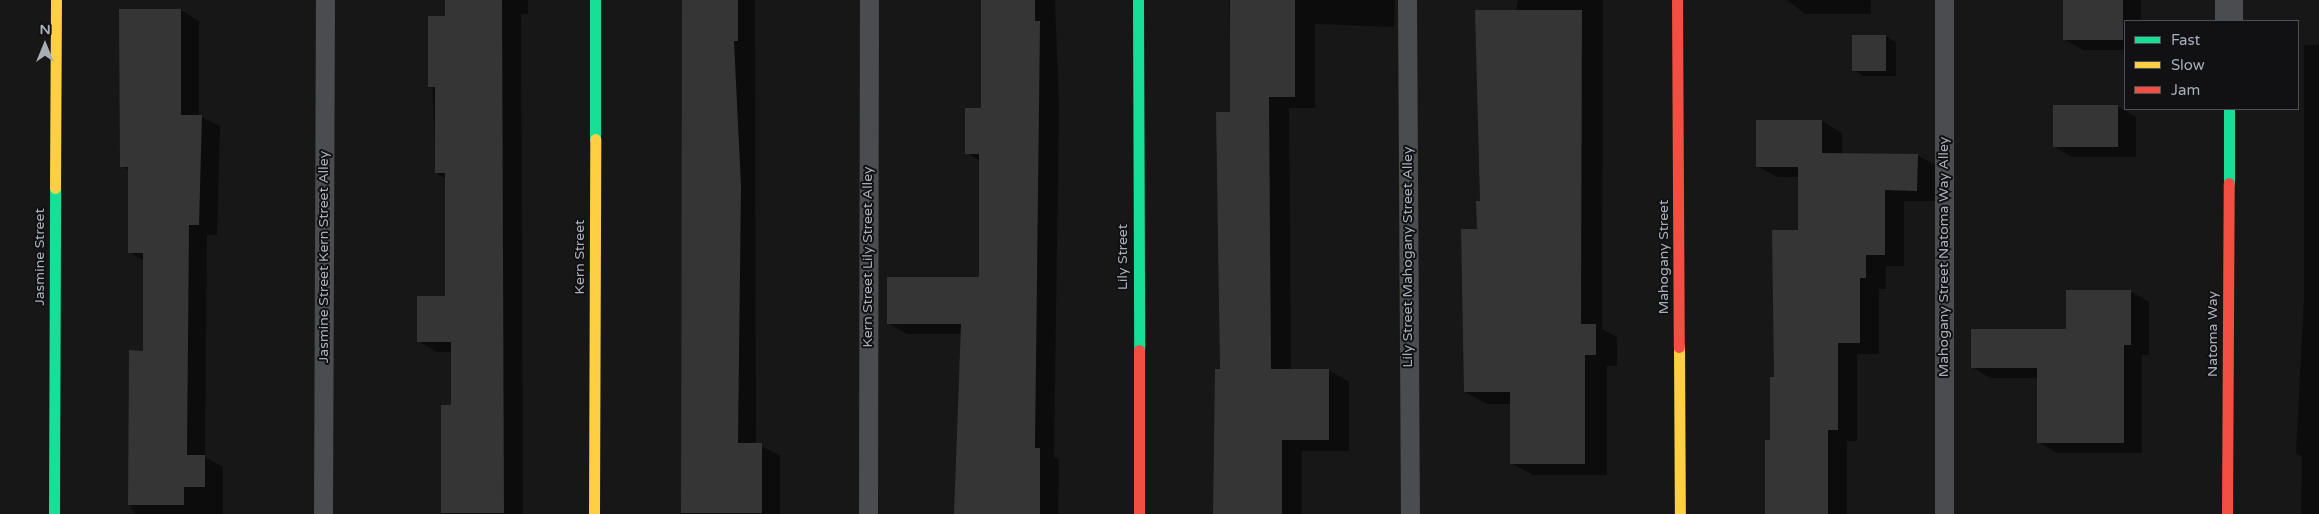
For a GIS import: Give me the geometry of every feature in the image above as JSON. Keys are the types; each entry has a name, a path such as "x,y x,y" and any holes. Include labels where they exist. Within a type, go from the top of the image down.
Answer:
{"street":[{"name":"Jasmine Street","path":"54,514 56,0"},
{"name":"Kern Street","path":"594,514 595,0"},
{"name":"Lily Street","path":"1138,0 1138,514"},
{"name":"Mahogany Street","path":"1677,0 1680,514"},
{"path":"2229,0 2229,20"},
{"name":"Natoma Way","path":"2227,514 2229,110"}],"lane":[{"name":"Jasmine Street Kern Street Alley","path":"323,514 325,0"},
{"name":"Kern Street Lily Street Alley","path":"868,514 869,0"},
{"name":"Lily Street Mahogany Street Alley","path":"1407,0 1410,514"},
{"name":"Mahogany Street Natoma Way Alley","path":"1944,0 1944,514"}],"building":[{"path":"445,0 502,0 504,513 441,513 441,405 451,405 451,342 417,342 417,296 445,296 445,173 435,173 435,87 428,87 428,16 445,16"},
{"path":"682,0 738,0 738,41 734,41 741,186 738,443 762,443 762,513 681,513"},
{"path":"981,0 1035,0 1035,21 1040,21 1035,448 1040,448 1040,514 954,514 961,324 887,324 887,277 979,277 979,154 965,154 965,108 981,108"},
{"path":"1230,0 1295,0 1295,97 1269,97 1271,369 1329,369 1329,440 1282,440 1282,514 1213,514 1215,369 1220,369 1216,112 1230,112"},
{"path":"2063,0 2123,0 2123,40 2063,40"},
{"path":"119,9 181,9 181,115 202,115 199,225 189,225 187,455 205,455 205,487 184,487 184,505 128,505 129,350 143,351 143,253 128,253 128,167 120,167"},
{"path":"1475,10 1582,10 1581,324 1596,324 1596,355 1585,355 1585,464 1510,464 1510,392 1464,392 1461,229 1477,229 1476,201 1480,201"},
{"path":"1852,35 1886,35 1886,71 1852,71"},
{"path":"2053,105 2118,105 2118,147 2053,147"},
{"path":"1756,120 1822,120 1822,153 1918,154 1917,191 1885,190 1885,255 1866,255 1866,278 1860,278 1860,343 1838,343 1838,430 1828,430 1828,514 1765,514 1765,440 1770,440 1770,377 1774,377 1772,230 1798,230 1798,167 1756,167"},
{"path":"2066,290 2131,290 2131,345 2124,345 2124,443 2037,443 2037,368 1971,368 1971,329 2066,329"}],"traffic: fast":[{"path":"595,0 595,139"},
{"path":"1138,0 1139,350"},
{"path":"2229,110 2229,183"},
{"path":"54,514 55,188"}],"traffic: slow":[{"path":"55,188 56,0"},
{"path":"594,514 595,139"},
{"path":"1679,347 1680,514"}],"traffic: jam":[{"path":"1677,0 1679,347"},
{"path":"2227,514 2229,183"},
{"path":"1139,350 1139,514"}]}
